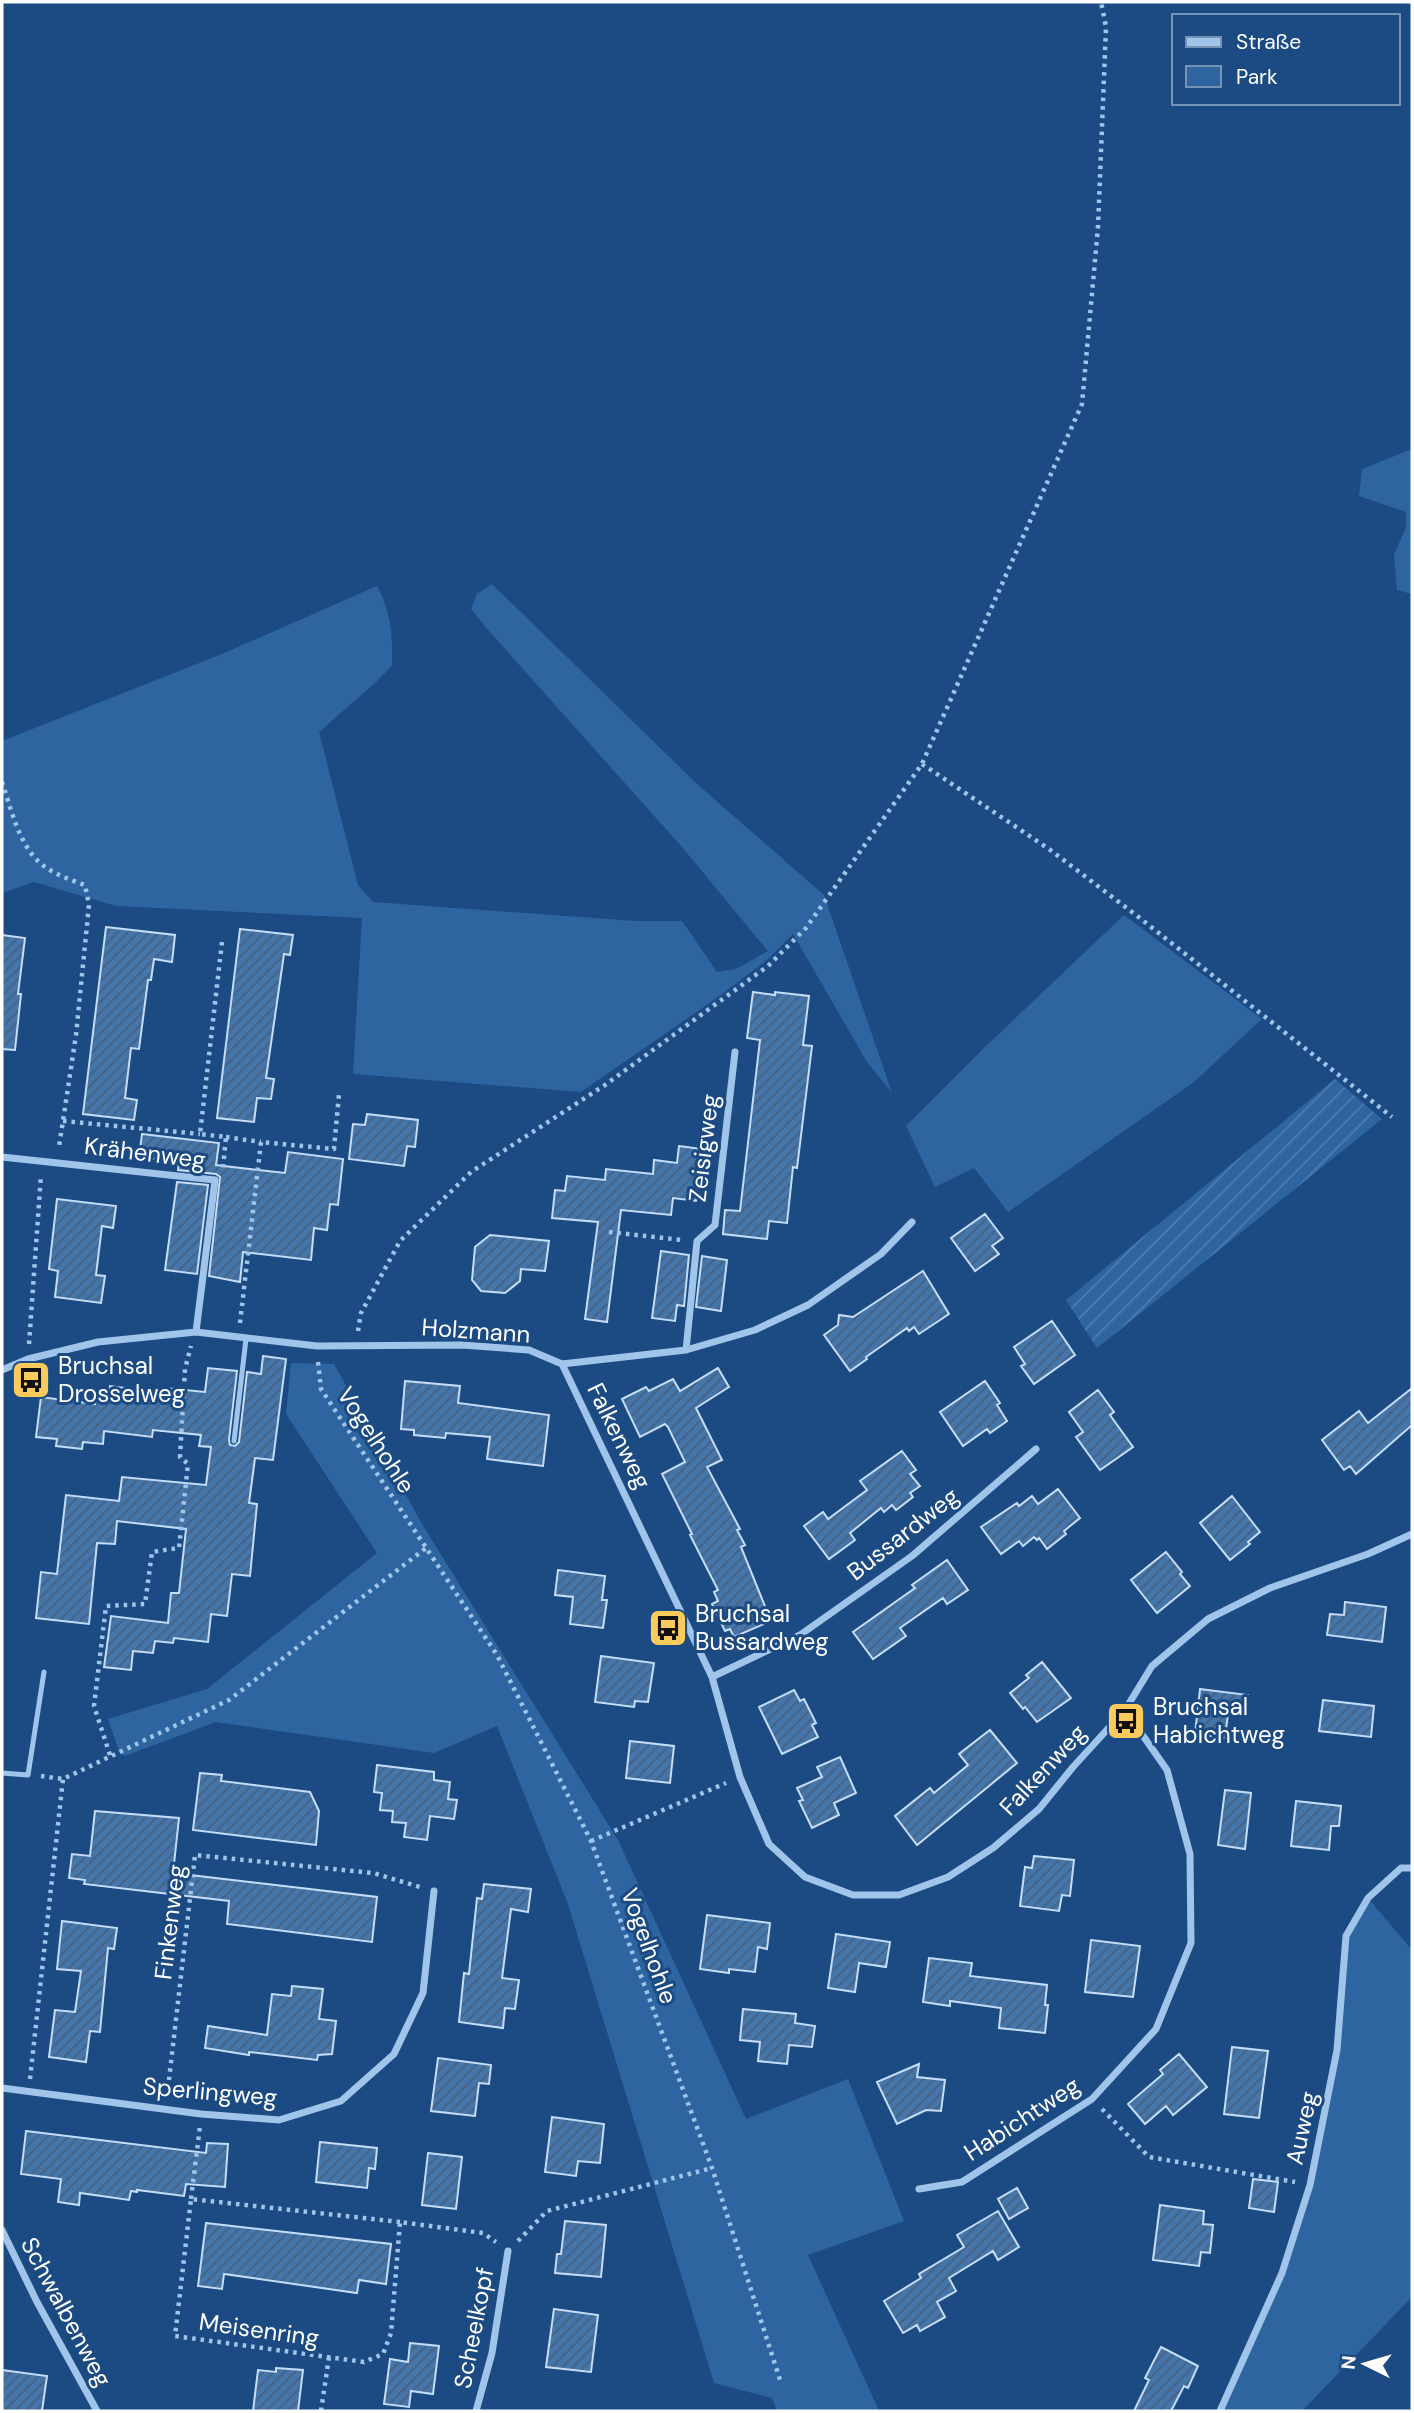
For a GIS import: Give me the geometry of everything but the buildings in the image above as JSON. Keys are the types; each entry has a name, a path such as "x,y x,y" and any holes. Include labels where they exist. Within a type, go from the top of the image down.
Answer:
{"street":[{"name":"Zeisigweg","path":"686,1350 697,1241 715,1224 735,1052"},
{"name":"Krähenweg","path":"2,1157 215,1180 196,1332"},
{"name":"Holzmann","path":"2,1370 28,1359 98,1342 196,1332 317,1346 463,1345 529,1350 562,1364 686,1350 755,1330 808,1305 881,1254 912,1222"},
{"name":"Falkenweg","path":"562,1364 712,1677 740,1777 769,1844 805,1877 853,1895 900,1895 948,1877 993,1848 1039,1809 1125,1710 1152,1666 1208,1619 1270,1588 1368,1554 1412,1534"},
{"name":"Bussardweg","path":"712,1677 800,1635 912,1556 1036,1449"},
{"name":"Habichtweg","path":"919,2189 962,2182 1092,2099 1156,2029 1191,1943 1190,1854 1167,1770 1125,1710"},
{"name":"Auweg","path":"1220,2411 1282,2273 1310,2185 1337,2050 1346,1936 1368,1898 1401,1868 1412,1868"},
{"name":"Sperlingweg","path":"2,2088 201,2114 279,2120 341,2101 394,2054 423,1993 434,1891"},
{"name":"Schwalbenweg","path":"2,2230 37,2302 97,2411"},
{"name":"Scheelkopf","path":"476,2411 492,2353 508,2251"}],"lane":[{"path":"234,1441 242,1339"},
{"path":"2,1773 28,1775 44,1672"}],"path":[{"path":"356,1346 361,1313 400,1241 471,1172 606,1085 768,966 806,928 922,764 1082,404 1098,227 1106,27 1101,2"},
{"path":"922,764 1049,849 1093,882 1392,1117"},
{"path":"2,782 22,838 38,862 55,873 85,885 89,905 76,1035 57,1162"},
{"path":"200,1134 222,942"},
{"path":"63,1121 334,1149 339,1094"},
{"path":"215,1180 222,1171 226,1137"},
{"path":"242,1339 261,1142"},
{"path":"28,1359 42,1161"},
{"path":"609,1232 697,1241"},
{"path":"110,1755 94,1706 106,1606 145,1604 152,1552 179,1548 188,1464 180,1457 185,1369 196,1332"},
{"name":"Vogelhohle","path":"317,1346 321,1389 497,1655 591,1841 712,2168 781,2383"},
{"path":"28,1775 63,1779 229,1700 426,1548"},
{"path":"591,1841 740,1777"},
{"path":"28,2090 63,1779"},
{"name":"Finkenweg","path":"165,2109 195,1855 373,1873 434,1891"},
{"path":"1092,2099 1149,2157 1310,2185"},
{"path":"201,2114 191,2199 483,2233 508,2251 547,2211 712,2168"},
{"name":"Meisenring","path":"191,2199 175,2336 364,2362 383,2354 391,2333 400,2222"},
{"path":"321,2411 329,2357"}],"green space":[{"path":"1412,449 1412,594 1397,590 1394,555 1406,527 1406,512 1359,496 1362,469"},
{"path":"492,584 697,784 824,895 892,1093 867,1062 793,934 767,960 718,997 581,1092 353,1074 362,918 116,906 34,882 2,893 2,741 222,654 377,586 390,624 392,666 319,732 358,885 373,902 636,921 682,921 717,972 736,969 768,951 682,847 471,609 477,594"},
{"path":"1124,915 1262,1019 1194,1082 1008,1212 974,1168 935,1187 906,1126"},
{"path":"1335,1079 1382,1119 1097,1348 1066,1300"},
{"path":"291,1363 334,1364 422,1524 618,1840 746,2119 848,2079 904,2221 808,2255 879,2411 777,2411 772,2398 714,2383 568,1904 497,1726 434,1753 216,1722 125,1756 120,1754 108,1719 207,1689 377,1553 286,1414"},
{"path":"1368,1898 1412,1950 1412,2297 1302,2411 1220,2411 1282,2273 1310,2185 1337,2050 1346,1936"}],"place":[{"name":"Bruchsal Drosselweg","path":"31,1380"},
{"name":"Bruchsal Bussardweg","path":"668,1628"},
{"name":"Bruchsal Habichtweg","path":"1126,1721"}]}
